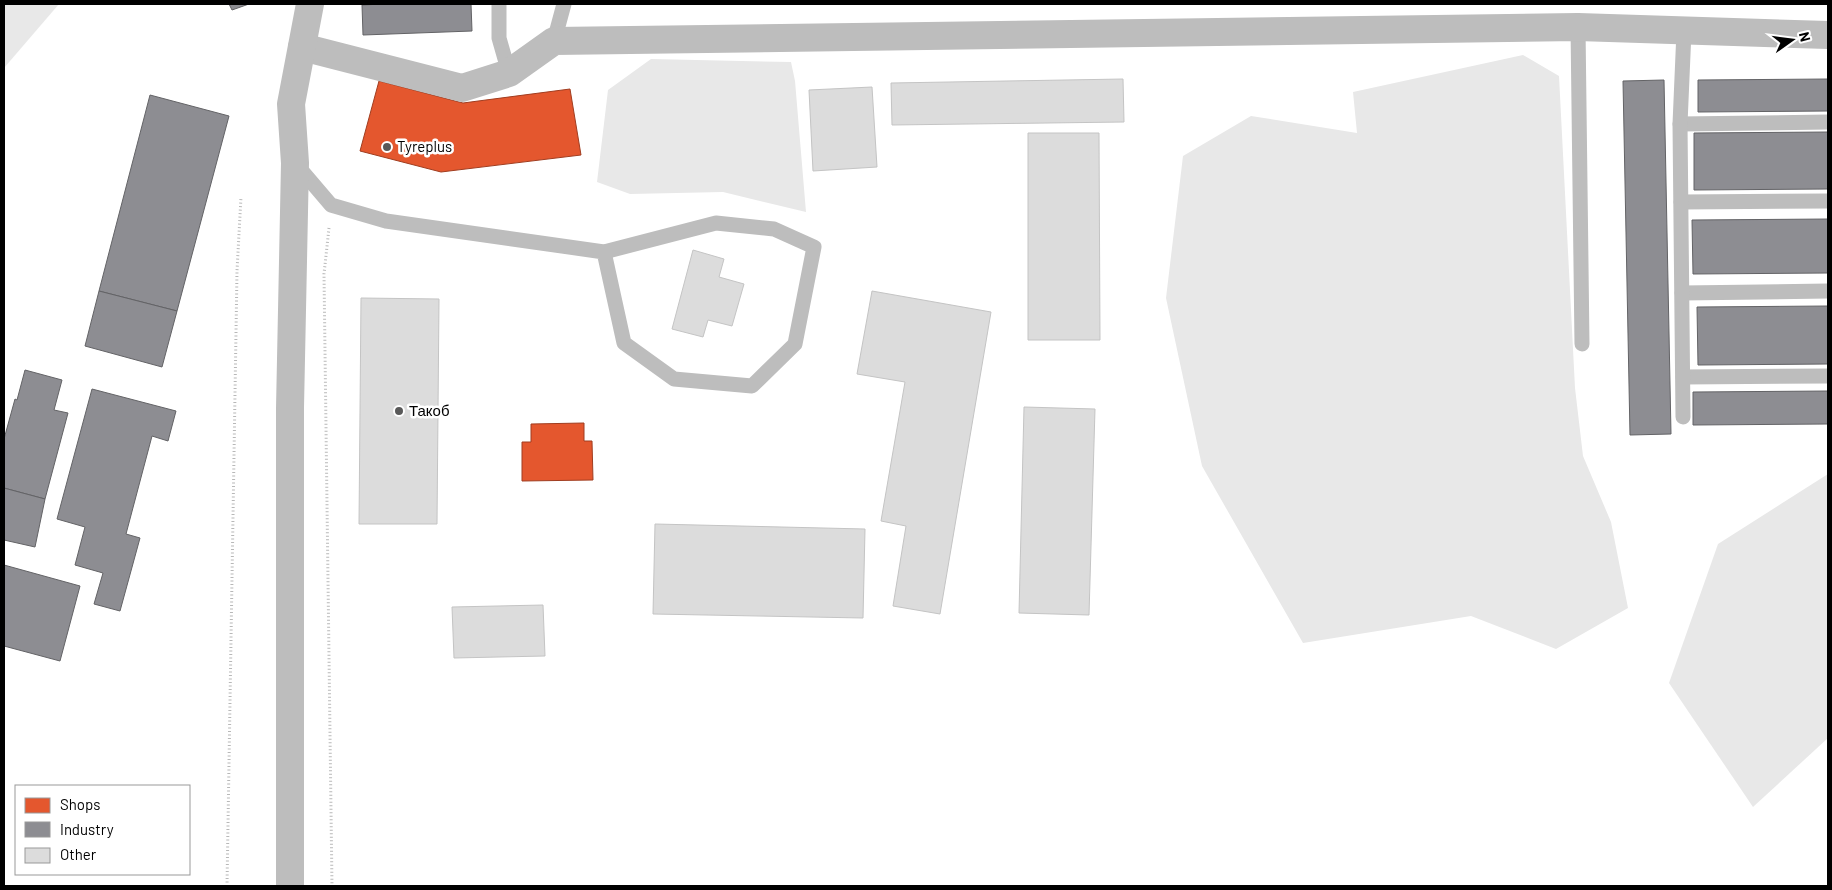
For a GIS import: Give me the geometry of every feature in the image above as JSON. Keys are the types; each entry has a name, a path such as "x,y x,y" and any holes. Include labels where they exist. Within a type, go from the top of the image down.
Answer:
{"street":[{"path":"290,886 290,408 295,163 292,104 310,4"},
{"path":"302,47 462,88 509,73 554,41 1578,27 1828,35"}],"lane":[{"path":"499,4 498,38 509,73"},
{"path":"554,41 564,4"},
{"path":"1578,27 1582,344"},
{"path":"1683,417 1680,124 1684,31"},
{"path":"1680,124 1828,122"},
{"path":"295,163 331,204 386,221 604,252 716,223 774,229 814,247 795,344 752,386 674,379 624,343 604,252"},
{"path":"1681,202 1828,201"},
{"path":"1682,293 1828,291"},
{"path":"1683,377 1828,376"}],"path":[{"path":"227,886 237,271 241,197"},
{"path":"331,204 324,274 332,886"}],"shaded area":[{"path":"4,4 59,4 4,68"},
{"path":"1523,55 1559,76 1575,388 1583,456 1611,522 1628,608 1556,649 1471,616 1303,643 1202,466 1166,298 1183,156 1251,116 1357,133 1353,92"},
{"path":"651,59 791,62 795,81 806,212 723,192 630,194 597,182 608,90"},
{"path":"1828,474 1828,738 1753,807 1669,683 1718,544"}],"building: Shops":[{"path":"379,81 463,103 570,89 581,155 441,172 360,151"},
{"path":"584,423 584,441 592,441 593,480 522,481 522,442 531,442 531,424"}],"building: Industry":[{"path":"229,4 249,4 232,10"},
{"path":"471,4 472,31 363,35 362,5"},
{"path":"1828,79 1828,111 1698,112 1698,80"},
{"path":"1664,80 1671,434 1630,435 1623,81"},
{"path":"150,95 229,116 177,311 99,291"},
{"path":"1828,132 1828,189 1694,190 1694,133"},
{"path":"1828,219 1828,273 1693,274 1692,220"},
{"path":"99,291 177,311 162,367 85,346"},
{"path":"1828,306 1828,364 1698,365 1697,307"},
{"path":"25,370 62,380 54,410 68,413 45,499 4,488 4,439"},
{"path":"92,389 176,411 168,441 152,436 126,534 140,538 120,611 94,604 103,573 75,565 85,527 57,519"},
{"path":"1828,391 1828,424 1693,425 1693,392"},
{"path":"4,488 45,499 35,547 4,540"},
{"path":"4,565 80,586 60,661 4,646"}],"building: Other":[{"path":"1123,79 1124,122 892,125 891,83"},
{"path":"872,87 877,167 813,171 809,90"},
{"path":"1028,133 1099,133 1100,340 1028,340"},
{"path":"693,250 724,259 719,277 744,284 732,326 708,320 703,337 672,329"},
{"path":"872,291 991,312 940,614 893,606 906,526 881,521 905,382 857,374"},
{"name":"Такоб","path":"361,298 439,299 437,524 359,524"},
{"path":"1024,407 1095,409 1089,615 1019,613"},
{"path":"655,524 865,529 863,618 653,614"},
{"path":"543,605 545,656 454,658 452,607"}],"place":[{"name":"Tyreplus","path":"387,147"},
{"name":"Такоб","path":"399,411"}]}
